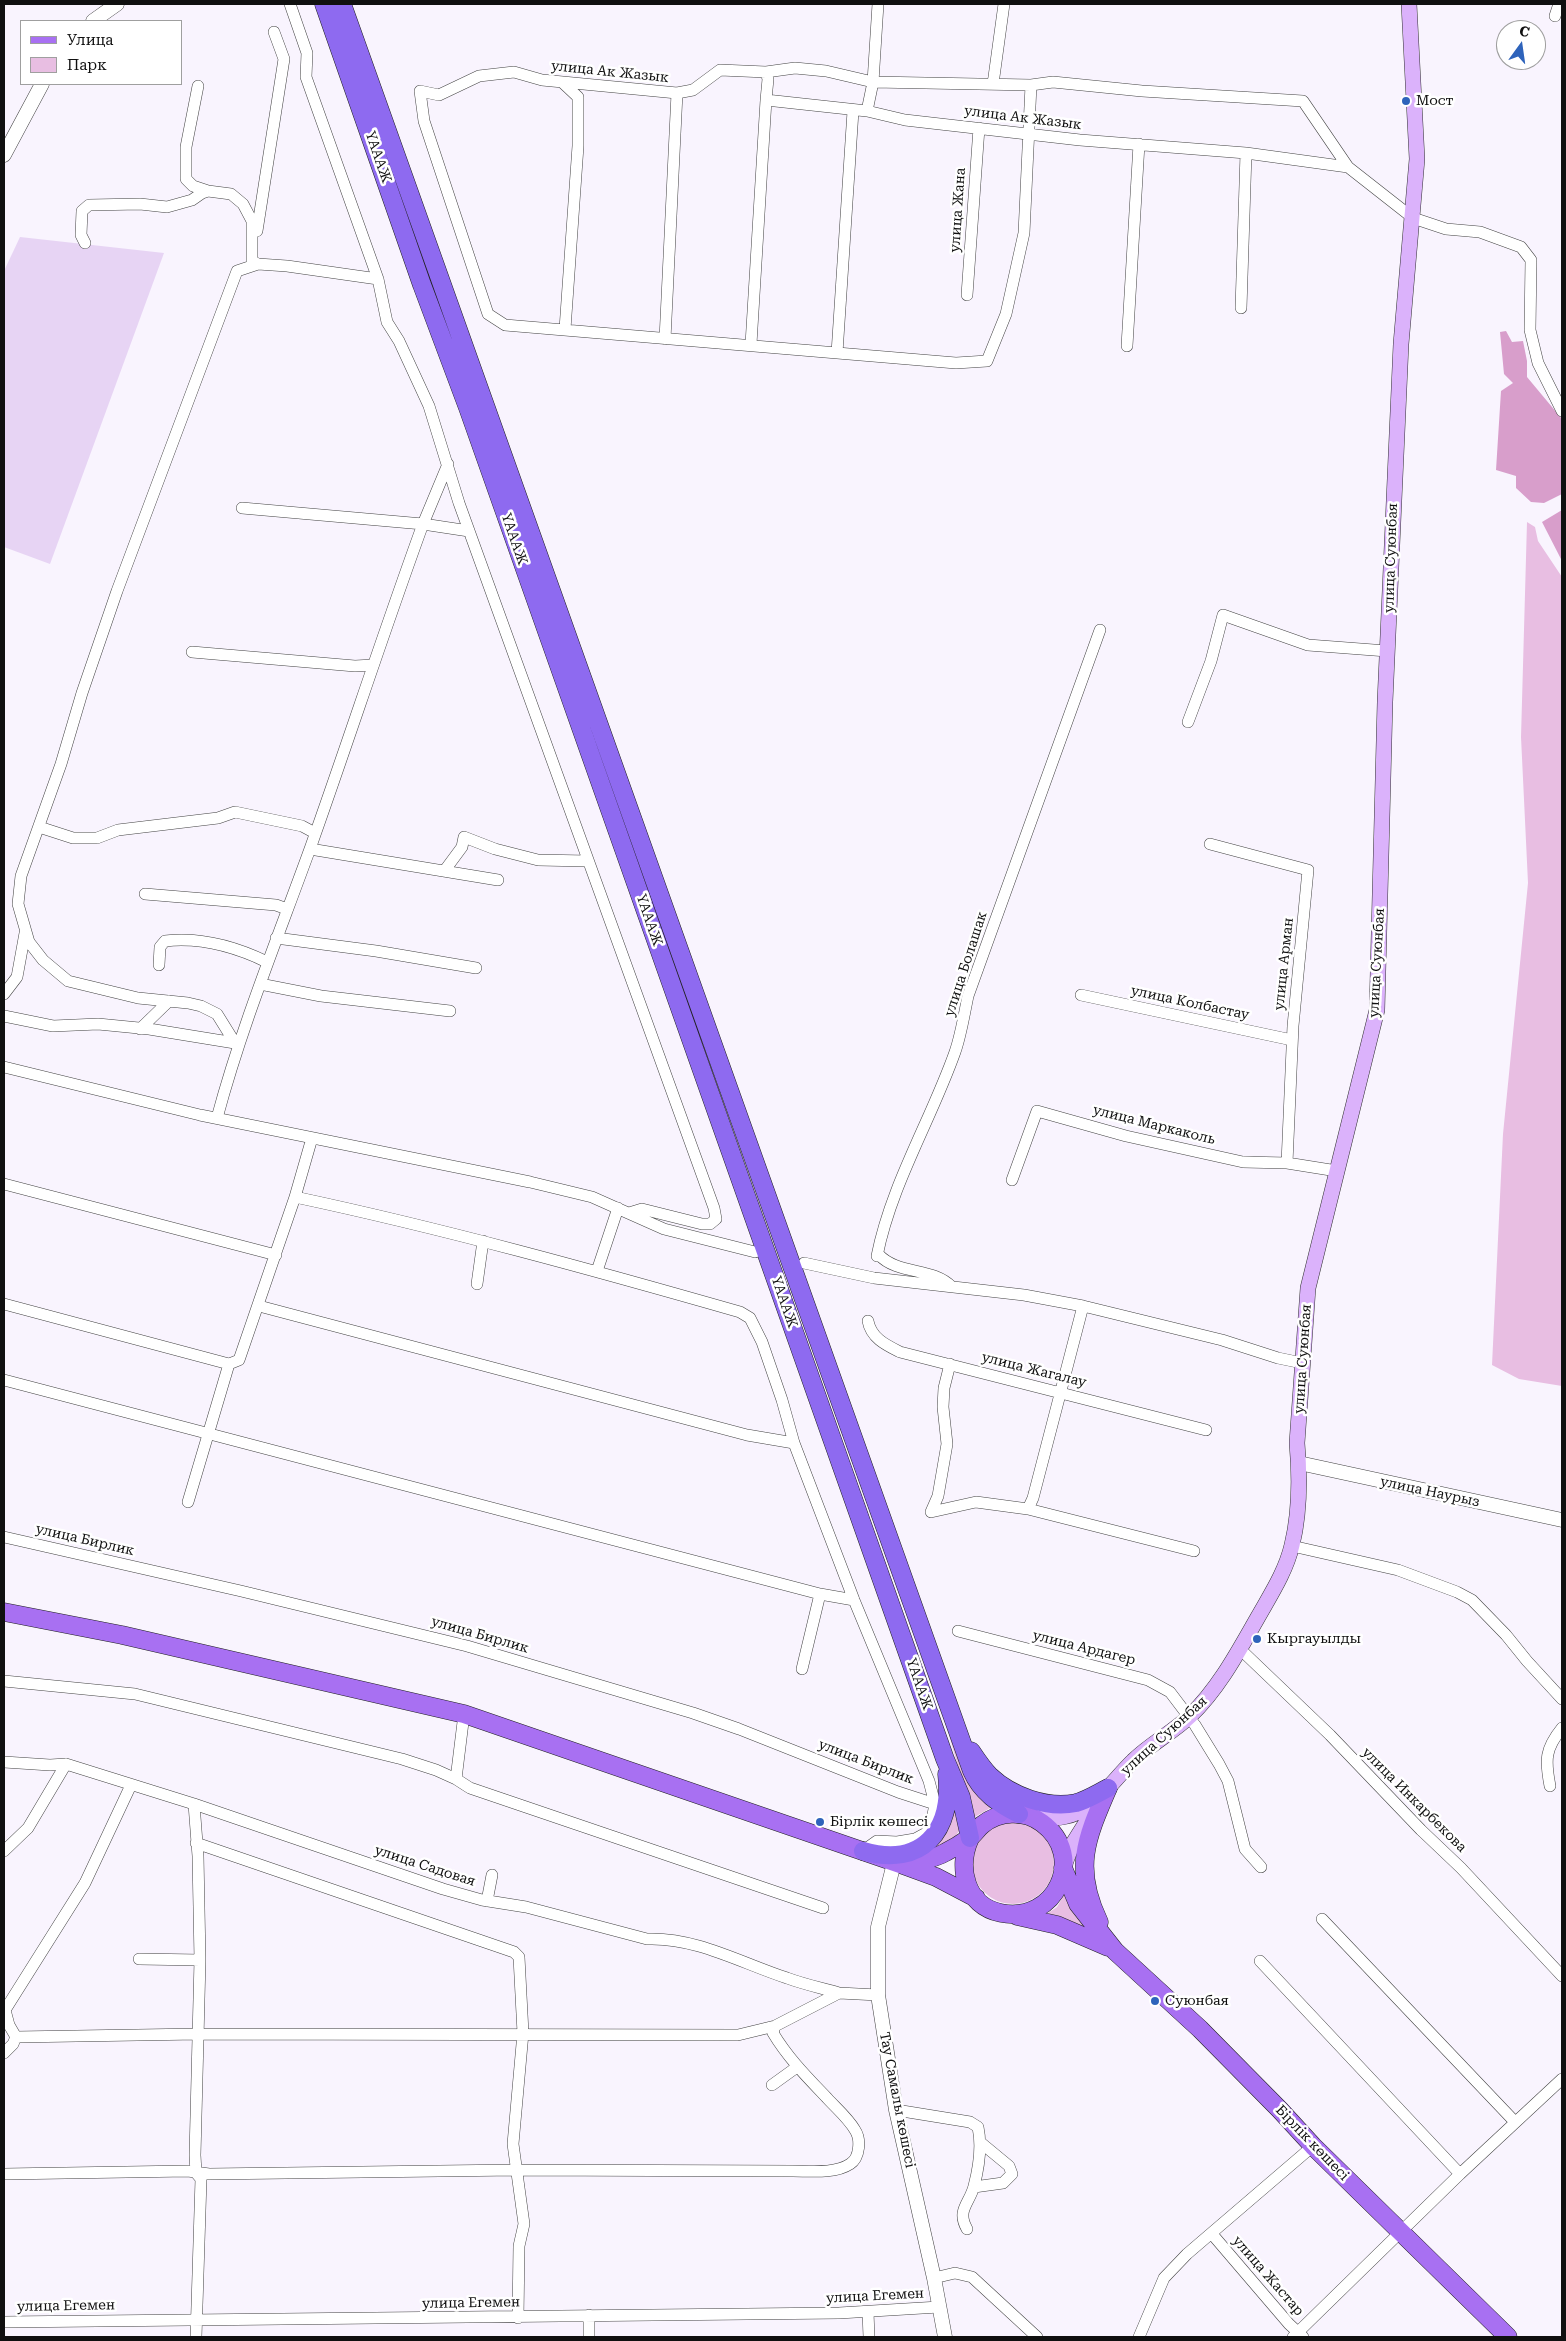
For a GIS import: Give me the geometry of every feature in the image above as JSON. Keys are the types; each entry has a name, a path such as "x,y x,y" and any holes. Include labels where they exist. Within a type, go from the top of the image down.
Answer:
{"highway":[{"name":"ҮАААЖ","path":"324,4 945,1759 961,1797 970,1838"},
{"name":"ҮАААЖ","path":"342,4 975,1778 994,1799 1024,1815"},
{"path":"956,1724 971,1751 989,1775 1012,1792 1027,1798 1058,1804 1069,1804 1078,1802 1108,1788"},
{"path":"863,1851 884,1856 902,1854 915,1850 933,1836 943,1821 948,1801 945,1759"}],"main road":[{"name":"улица Суюнбая","path":"1024,1815 1055,1818 1074,1814 1082,1810 1108,1788 1134,1760 1188,1718 1208,1698 1240,1649 1279,1580 1292,1546 1298,1513 1299,1463 1297,1443 1308,1288 1377,1010 1387,651 1401,344 1417,159 1409,4"},
{"path":"4,1612 122,1635 464,1714 936,1877 976,1898 992,1910 1057,1925 1115,1951"},
{"path":"1010,1915 1034,1910 1044,1904 1059,1885 1072,1845 1108,1788"},
{"path":"1108,1788 1089,1832 1085,1846 1084,1868 1090,1901 1115,1951"},
{"path":"904,1866 946,1853 970,1838 983,1824 991,1819 1000,1816 1024,1815 1040,1822 1057,1839 1062,1850 1063,1868 1081,1909 1115,1951"},
{"path":"970,1838 965,1850 963,1869 968,1888 976,1898"},
{"name":"Бірлік көшесі","path":"1115,1951 1189,2018 1313,2146 1508,2337"}],"street":[{"path":"94,20 117,4"},
{"path":"290,4 307,53 306,76 378,279 387,322 399,341 428,406 469,532 714,1208 716,1219 710,1224 702,1224 642,1209 629,1213"},
{"path":"867,111 873,82 878,4"},
{"path":"993,84 1004,4"},
{"path":"1555,16 1559,4"},
{"path":"252,244 265,188 272,129 283,74 284,58 274,32"},
{"name":"улица Ак Жазык","path":"565,328 505,325 488,314 424,121 420,91 439,95 479,76 514,72 542,80 677,93 694,90 720,70 766,72 795,68 826,71 873,82 1031,86 1053,82 1092,87 1303,101 1348,167 1413,218"},
{"path":"751,344 768,79 766,72"},
{"path":"562,82 578,97 578,146 565,328 665,339 751,344 956,363 987,361 1006,314 1024,233 1031,86"},
{"path":"4,155 41,85"},
{"path":"198,86 186,147 186,178 193,186 208,191 231,194 243,204 252,222 252,261 258,264"},
{"path":"665,339 677,93"},
{"name":"улица Ак Жазык","path":"766,100 853,111 867,111 905,120 1028,134 1246,154 1348,167"},
{"path":"837,353 853,111"},
{"name":"улица Жана","path":"967,295 979,128"},
{"path":"1127,346 1139,144"},
{"path":"1241,308 1246,154"},
{"path":"84,242 81,235 82,211 89,205 140,204 167,206 192,200 208,191"},
{"path":"1413,218 1446,228 1480,232 1520,247 1526,253 1531,260 1530,330 1538,364 1562,411"},
{"path":"237,1043 217,1014 188,1003 138,998 68,981 43,960 29,942 18,904 21,876 117,591 237,271 258,264 287,266 378,279"},
{"path":"217,1118 237,1043 310,849 423,524 448,464"},
{"path":"242,508 423,524 469,532"},
{"path":"1188,722 1211,661 1223,615 1308,645 1387,651"},
{"name":"улица Болашак","path":"952,1287 946,1281 887,1263 879,1255 877,1256 879,1246 893,1204 955,1051 968,996 1100,630"},
{"path":"192,652 355,666 374,665"},
{"path":"38,828 73,838 88,839 97,838 118,830 218,818 235,812 302,826 315,833"},
{"path":"445,870 462,847 464,837 495,849 538,860 587,861"},
{"name":"улица Арман","path":"1210,844 1308,870 1292,1040 1287,1163"},
{"path":"310,849 498,880"},
{"path":"145,894 276,905 286,909"},
{"path":"4,994 17,977 25,932"},
{"path":"276,938 376,951 476,968"},
{"path":"159,965 160,947 165,941 177,940 216,944 267,962"},
{"path":"260,984 320,996 450,1011"},
{"name":"улица Колбастау","path":"1081,995 1292,1040"},
{"path":"140,1029 169,1001"},
{"path":"4,1016 53,1026 98,1024 237,1043"},
{"path":"4,1067 217,1118 530,1182 592,1197 664,1229 755,1252"},
{"name":"улица Маркаколь","path":"1012,1180 1038,1111 1126,1136 1243,1162 1287,1163 1337,1171"},
{"path":"4,1304 229,1364 239,1360 276,1255 312,1138"},
{"path":"4,1184 276,1255"},
{"path":"295,1197 597,1271 740,1312 750,1318 762,1342 794,1443 854,1600 929,1781 935,1804 931,1825 926,1833 915,1839 897,1842 877,1841 863,1851"},
{"path":"597,1271 618,1208"},
{"path":"477,1284 483,1242"},
{"path":"804,1262 874,1278 1024,1296 1083,1306 1222,1340 1278,1358 1302,1363"},
{"path":"259,1306 747,1435 794,1443"},
{"path":"1028,1510 1033,1498 1083,1306"},
{"name":"улица Жагалау","path":"868,1320 870,1328 882,1343 900,1352 1206,1430"},
{"path":"188,1502 229,1364"},
{"path":"950,1364 944,1388 943,1407 947,1444 938,1496 932,1512 976,1502 1028,1510 1194,1551"},
{"path":"4,1380 820,1594 854,1600"},
{"name":"улица Наурыз","path":"1299,1463 1562,1520"},
{"name":"улица Бирлик","path":"4,1537 241,1591 467,1646 693,1713 739,1729 898,1792 935,1804"},
{"path":"1292,1546 1398,1570 1424,1578 1472,1600 1506,1635 1562,1699"},
{"path":"802,1669 820,1594"},
{"name":"улица Ардагер","path":"958,1631 1148,1680 1170,1692 1219,1764 1228,1781 1245,1849 1261,1867"},
{"name":"улица Инкарбекова","path":"1240,1649 1330,1735 1421,1830 1461,1868 1562,1976"},
{"path":"4,1681 135,1694 402,1759 436,1770 477,1790 823,1908"},
{"path":"456,1780 464,1714"},
{"path":"1550,1786 1546,1760 1550,1742 1562,1728"},
{"name":"улица Садовая","path":"4,1762 50,1765 66,1764 194,1804 443,1889 526,1907 647,1939 662,1938 691,1942 788,1979 839,1993 878,1995"},
{"path":"4,1851 32,1822 66,1764"},
{"path":"16,2037 9,2025 5,2010 85,1884 131,1785"},
{"path":"194,1804 200,1960 196,2173 201,2179 196,2337"},
{"path":"196,1843 514,1952 519,1957 523,2033 518,2102 514,2113 513,2144 524,2224 519,2246 518,2318"},
{"name":"Тау Самалы көшесі","path":"904,1866 878,1927 878,1995 896,2110 934,2278 945,2337"},
{"path":"487,1900 492,1875"},
{"path":"1322,1919 1515,2122"},
{"path":"139,1960 200,1960"},
{"path":"1260,1961 1460,2174"},
{"path":"16,2037 198,2034 523,2033 738,2036 775,2026 839,1993"},
{"path":"4,2174 188,2171 196,2173 516,2170 793,2171 836,2170 848,2165 854,2161 859,2146 856,2131 797,2067 773,2033 775,2026"},
{"path":"4,2053 13,2044 16,2037"},
{"path":"772,2085 797,2067"},
{"path":"1298,2336 1400,2232 1562,2078"},
{"path":"896,2110 970,2122 978,2127 980,2142 974,2187 964,2210 962,2220 967,2229"},
{"path":"974,2187 1003,2183 1012,2174 1009,2166 980,2142"},
{"path":"1138,2337 1164,2278 1187,2254 1313,2146"},
{"name":"улица Жастар","path":"1212,2234 1298,2336"},
{"path":"934,2278 955,2273 972,2277 1036,2337"},
{"name":"улица Егемен","path":"4,2322 518,2318 868,2312 939,2307"},
{"path":"868,2312 869,2337"},
{"path":"589,2316 589,2337"}],"shaded area":[{"path":"20,237 164,253 50,564 4,547 4,271"},
{"path":"1506,331 1512,342 1523,341 1527,361 1527,377 1562,419 1562,494 1544,503 1531,502 1516,488 1516,476 1496,470 1501,391 1513,383 1504,374 1500,332"},
{"path":"1562,510 1562,561 1542,522"}],"green space":[{"path":"1527,522 1535,527 1538,541 1562,577 1562,1386 1519,1379 1492,1365 1503,1134 1528,883 1521,737"},
{"path":"949,1735 967,1777 992,1807 973,1818"},
{"path":"953,1801 961,1828 953,1840 932,1852 931,1846"},
{"path":"1013,1822 1029,1825 1042,1834 1051,1847 1054,1863 1051,1879 1042,1892 1029,1901 1013,1904 997,1901 984,1892 975,1879 972,1863 975,1847 984,1834 997,1825"},
{"path":"1065,1893 1073,1912 1088,1930 1048,1913 1057,1907"}],"place":[{"name":"Мост","path":"1406,101"},
{"name":"Кыргауылды","path":"1257,1639"},
{"name":"Бірлік көшесі","path":"820,1822"},
{"name":"Суюнбая","path":"1155,2001"}]}
